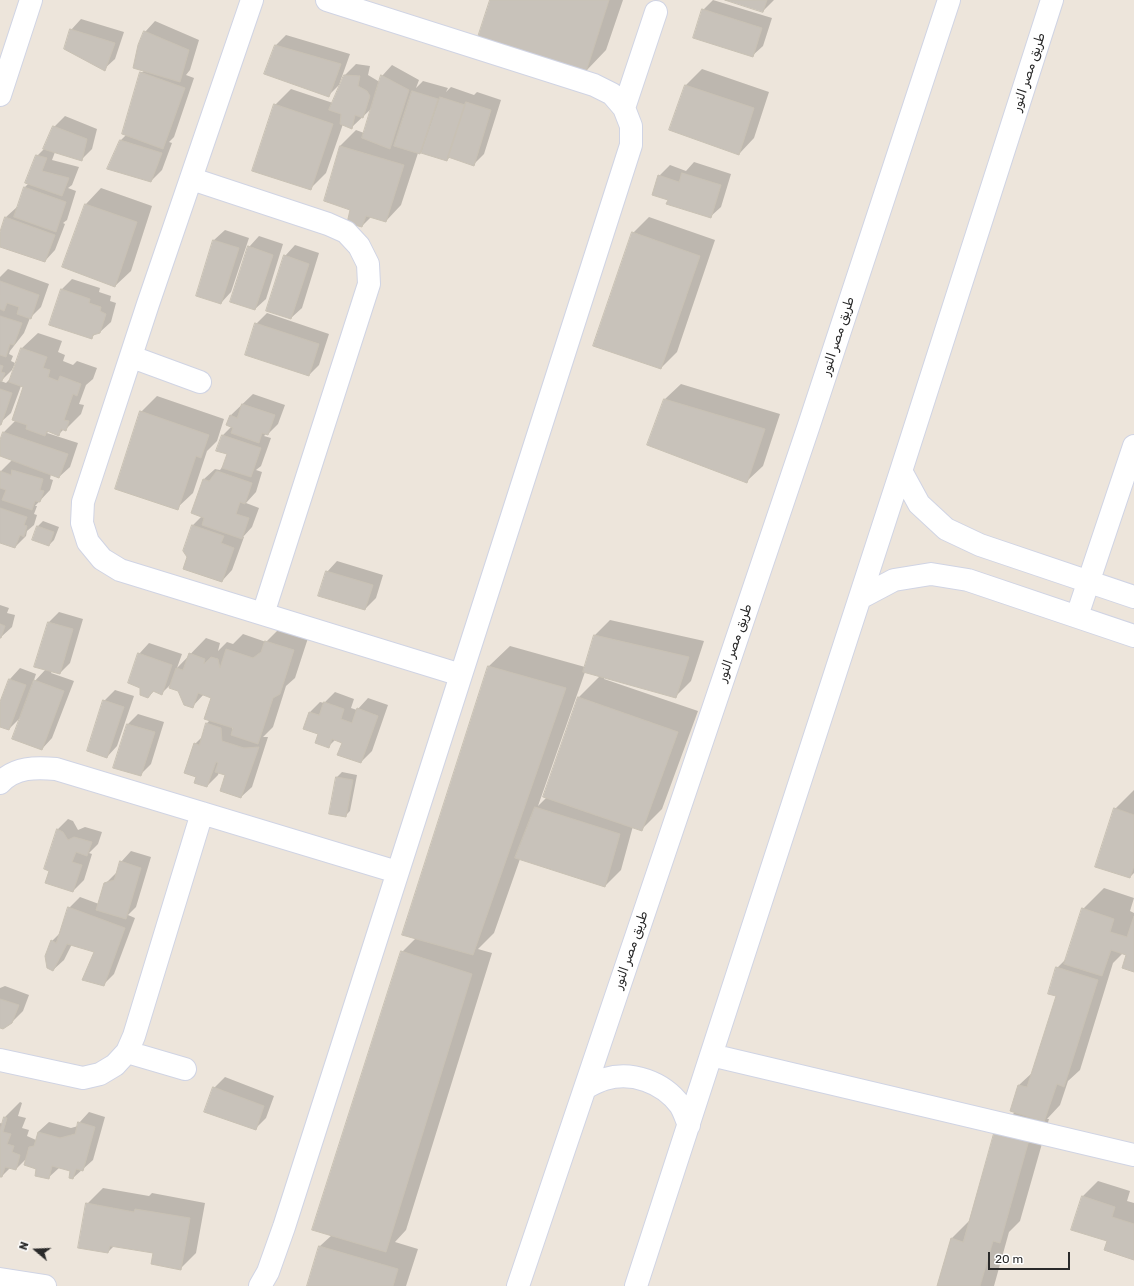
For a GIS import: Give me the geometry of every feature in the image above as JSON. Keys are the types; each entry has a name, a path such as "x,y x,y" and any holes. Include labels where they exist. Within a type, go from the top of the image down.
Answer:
{"street":[{"path":"0,95 31,0"},
{"path":"252,0 82,502 82,523 88,542 102,559 120,570 461,675"},
{"path":"260,1286 268,1272 284,1228 461,675 630,145 631,126 624,108 612,94 594,85 327,0"},
{"name":"طريق مصر النور","path":"518,1286 810,420 949,0"},
{"name":"طريق مصر النور","path":"636,1286 860,598 1052,0"},
{"path":"624,108 656,12"},
{"path":"192,179 328,224 346,232 359,246 368,264 369,284 263,614"},
{"path":"132,357 200,382"},
{"path":"1077,616 1134,446"},
{"path":"901,471 919,504 946,529 980,545 1134,597"},
{"path":"860,598 894,580 931,574 968,580 1134,636"},
{"path":"0,764 21,770"},
{"path":"0,783 4,779 21,770 38,767 56,769 397,872"},
{"path":"0,1060 83,1078 100,1074 115,1065 127,1052 134,1036 202,813"},
{"path":"127,1052 185,1069"},
{"path":"711,1055 1134,1156"},
{"path":"585,1088 604,1079 626,1076 647,1080 665,1090 680,1106 689,1125"},
{"path":"0,1279 45,1286"}],"building":[{"path":"490,0 609,0 586,72 478,37"},
{"path":"725,0 767,0 763,12"},
{"path":"702,9 762,28 753,57 693,38"},
{"path":"70,29 115,43 105,71 64,49"},
{"path":"144,31 189,50 180,82 133,68 138,45"},
{"path":"275,45 341,64 329,97 264,74"},
{"path":"140,72 185,88 163,149 122,134"},
{"path":"344,75 360,76 358,86 367,91 370,96 363,118 355,115 352,129 340,124 341,114 329,110"},
{"path":"381,75 409,90 390,149 362,138"},
{"path":"685,85 754,108 739,155 669,130"},
{"path":"412,91 438,99 420,154 394,146"},
{"path":"440,97 465,105 447,161 421,153"},
{"path":"466,102 491,110 474,166 448,157"},
{"path":"274,104 333,124 311,190 252,171"},
{"path":"53,126 87,139 82,161 43,149"},
{"path":"120,140 162,153 151,182 107,169"},
{"path":"340,146 404,165 386,222 366,216 362,227 347,223 350,210 324,201"},
{"path":"36,155 47,158 42,171 69,178 62,196 25,183"},
{"path":"682,173 721,185 711,218 666,204 668,200 652,195 658,175 679,182"},
{"path":"24,187 66,202 56,232 14,217"},
{"path":"85,204 137,222 115,287 62,267"},
{"path":"5,217 55,235 45,262 0,247 0,232"},
{"path":"632,232 700,256 661,369 593,346"},
{"path":"213,240 239,248 221,304 196,296"},
{"path":"248,246 273,255 255,310 230,302"},
{"path":"284,255 309,264 291,319 266,311"},
{"path":"0,281 39,295 31,319 17,314 19,307 7,303 4,311 0,309"},
{"path":"61,289 90,299 89,303 101,307 100,311 106,314 100,333 93,335 92,339 49,325"},
{"path":"0,316 22,323 14,345 10,344 6,357 0,355"},
{"path":"255,323 319,344 309,376 245,355"},
{"path":"21,348 47,357 43,368 50,370 48,377 58,381 60,376 81,384 77,396 73,394 64,420 69,421 66,431 61,429 59,436 47,431 45,436 26,429 27,425 12,420 23,387 9,382"},
{"path":"0,365 3,366 1,372 5,373 2,381 0,381"},
{"path":"0,389 12,393 1,425 0,425"},
{"path":"664,399 765,429 747,483 647,445"},
{"path":"242,404 275,415 268,435 262,433 259,443 231,433 233,428 226,425 230,415 237,418"},
{"path":"140,411 209,435 201,458 196,456 178,510 115,489"},
{"path":"3,432 68,454 59,478 0,456 0,440"},
{"path":"222,435 261,448 251,477 222,468 227,454 216,451"},
{"path":"12,470 43,479 40,490 44,491 40,502 35,501 32,510 2,500 6,490 0,488 0,471 11,475"},
{"path":"217,471 252,483 245,504 240,502 236,514 249,518 242,539 202,525 204,518 191,513 203,479 209,481"},
{"path":"0,508 27,517 24,525 27,526 24,537 20,535 15,548 0,543"},
{"path":"192,525 224,536 221,543 234,548 222,582 183,569 187,557 183,551"},
{"path":"37,526 54,532 49,546 32,540"},
{"path":"326,571 373,585 365,610 318,596"},
{"path":"48,622 73,629 60,674 34,667"},
{"path":"0,624 5,626 1,638 0,638"},
{"path":"594,635 689,657 676,698 583,672"},
{"path":"265,641 294,650 280,694 273,698 258,744 231,735 233,728 204,719 211,698 198,693 193,708 184,705 178,691 169,688 176,668 183,670 189,653 205,659 204,664 211,657 218,659 220,668 226,649 253,658 261,652"},
{"path":"138,653 172,665 162,695 153,691 148,698 140,695 140,688 128,683"},
{"path":"488,666 566,688 473,955 402,935"},
{"path":"9,679 26,685 9,730 0,727 0,702"},
{"path":"34,680 64,691 42,750 12,739"},
{"path":"578,697 678,732 642,831 543,797"},
{"path":"103,700 124,707 107,758 87,751"},
{"path":"324,702 344,709 341,719 352,723 357,708 378,716 361,763 337,755 342,743 332,739 329,748 315,743 318,734 303,729 309,712 319,715"},
{"path":"206,723 221,728 222,741 244,748 259,747 241,798 220,791 225,775 215,772 218,763 216,762 207,787 194,783 196,777 184,773 194,743 199,745"},
{"path":"127,724 155,732 141,776 113,768"},
{"path":"336,777 353,780 346,817 329,814"},
{"path":"535,807 620,834 605,887 515,858"},
{"path":"1114,808 1134,815 1134,866 1130,878 1095,867"},
{"path":"57,829 63,832 68,840 74,837 92,842 87,856 76,852 72,862 82,865 73,892 45,883 49,871 44,869"},
{"path":"120,861 141,868 126,919 96,910 104,883 114,880"},
{"path":"68,907 125,928 104,986 82,980 94,952 67,944 53,971 47,968 45,956 51,940 56,943"},
{"path":"1082,908 1114,919 1110,932 1127,937 1134,916 1134,972 1122,968 1126,955 1111,950 1102,976 1064,964"},
{"path":"401,951 472,974 386,1252 312,1230"},
{"path":"1056,967 1098,980 1064,1087 1057,1084 1044,1122 1010,1111 1018,1085 1027,1087 1056,996 1048,994"},
{"path":"0,999 19,1005 12,1023 3,1029 0,1028"},
{"path":"213,1087 264,1106 256,1130 204,1112"},
{"path":"4,1117 7,1118 3,1132 11,1134 7,1144 14,1146 12,1152 20,1155 16,1170 5,1167 2,1177 0,1177 0,1130"},
{"path":"78,1122 95,1127 83,1171 76,1169 73,1179 69,1178 70,1171 52,1166 49,1179 35,1176 36,1169 24,1165 29,1147 34,1146 38,1132 60,1138 75,1134"},
{"path":"995,1130 1029,1140 1000,1243 993,1241 980,1286 937,1286 951,1238 963,1242"},
{"path":"1082,1196 1115,1207 1112,1217 1134,1224 1134,1260 1104,1250 1107,1241 1071,1230"},
{"path":"86,1203 134,1212 135,1209 190,1218 181,1270 151,1264 153,1253 110,1246 108,1253 78,1248"},
{"path":"319,1246 398,1269 393,1286 307,1286"}]}
